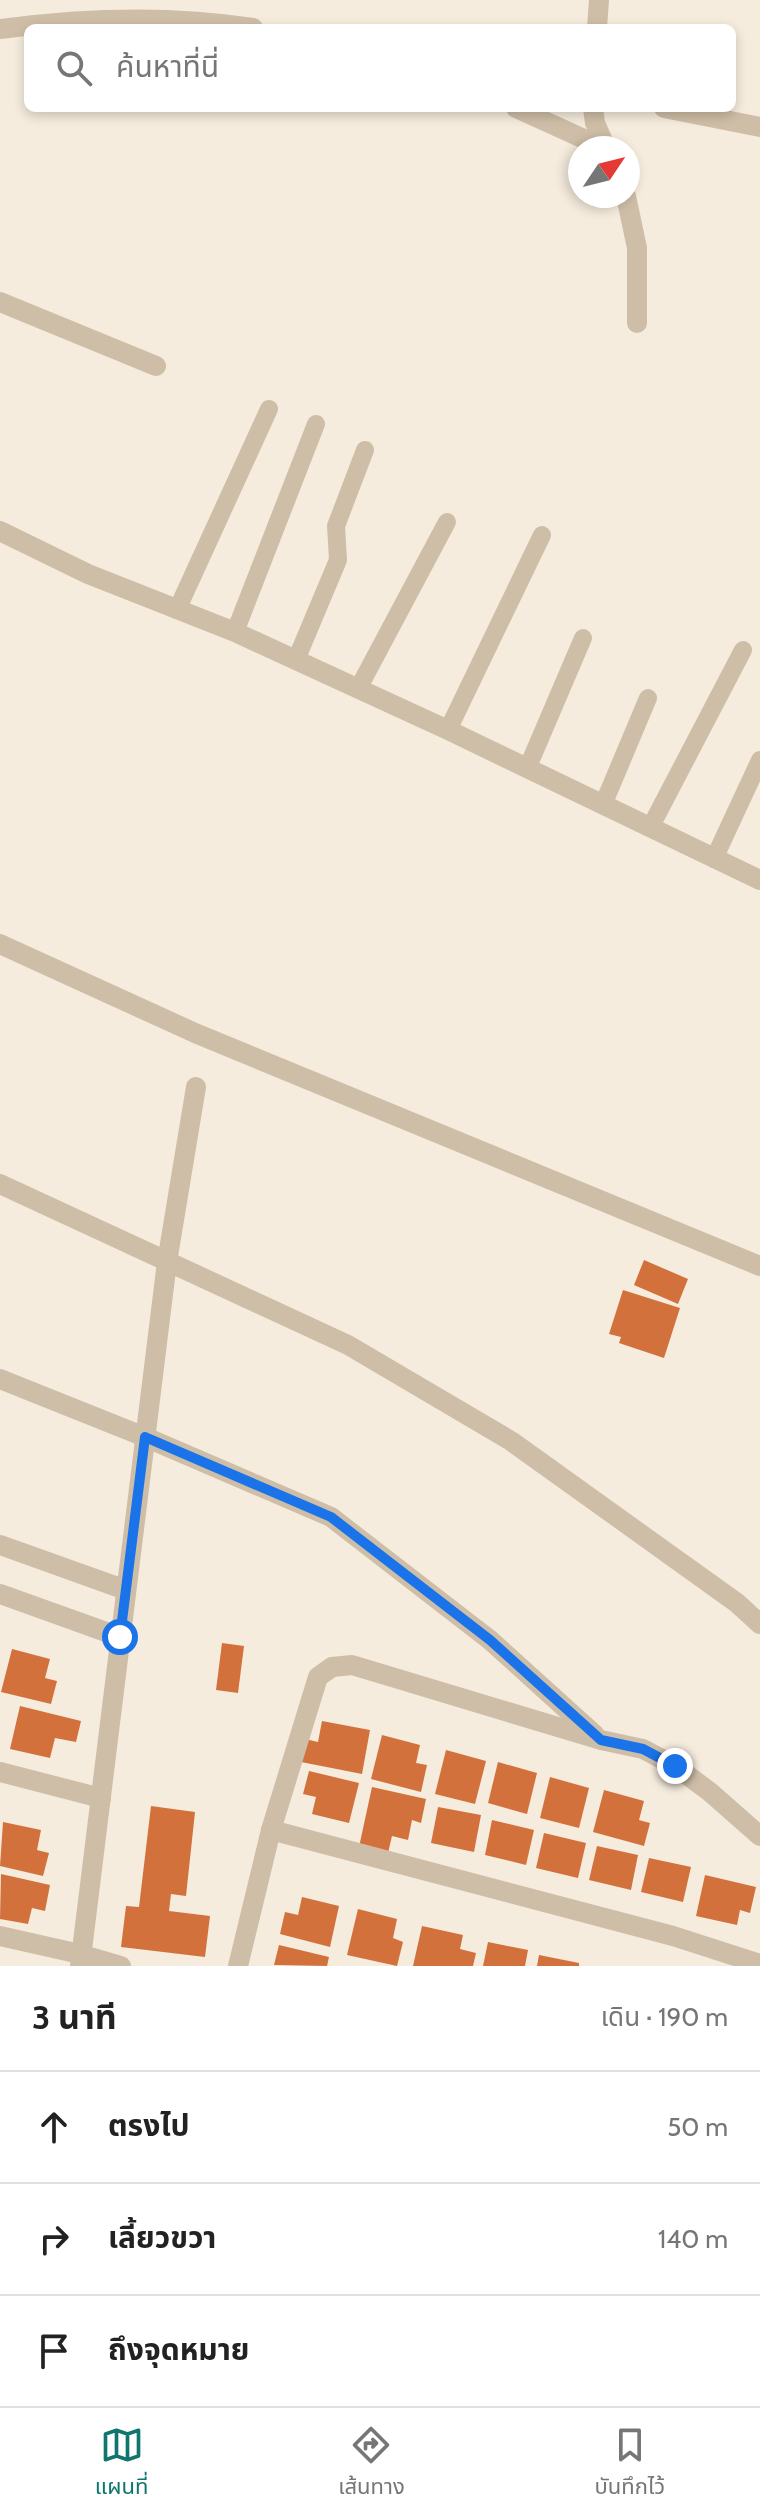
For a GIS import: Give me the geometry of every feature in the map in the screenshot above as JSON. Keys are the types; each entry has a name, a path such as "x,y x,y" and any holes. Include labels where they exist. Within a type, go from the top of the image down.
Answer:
{"street":[{"path":"597,24 599,0"},
{"path":"36,24 64,20 211,21 229,24"},
{"path":"0,29 24,26"},
{"path":"525,112 578,136"},
{"path":"594,112 600,136"},
{"path":"684,112 760,127"},
{"path":"629,208 637,248 637,323"},
{"path":"0,302 156,366"},
{"path":"0,531 88,574 235,632 296,660 760,880"},
{"path":"0,944 195,1033 760,1266"},
{"path":"80,1960 167,1262 196,1087"},
{"path":"0,1184 348,1345 511,1441 737,1603 760,1624"},
{"path":"0,1379 331,1517 490,1640 601,1740"},
{"path":"0,1545 126,1590"},
{"path":"0,1594 120,1637"},
{"path":"238,1966 271,1830 318,1677 332,1667 352,1665 601,1740 643,1749 675,1766 710,1792 760,1836"},
{"path":"0,1772 101,1798"},
{"path":"271,1830 673,1936 760,1964"},
{"path":"0,1936 80,1960 121,1966"}],"lane":[{"path":"177,610 269,409"},
{"path":"235,632 316,424"},
{"path":"296,660 338,560 336,526 365,450"},
{"path":"358,689 447,522"},
{"path":"448,730 542,535"},
{"path":"527,769 583,638"},
{"path":"650,828 743,650"},
{"path":"603,805 648,698"},
{"path":"714,859 760,760"}],"building":[{"path":"644,1260 688,1279 678,1304 634,1285"},
{"path":"623,1290 680,1308 664,1358 619,1343 621,1337 609,1334"},
{"path":"222,1643 244,1646 238,1693 216,1690"},
{"path":"12,1649 50,1659 45,1678 57,1681 51,1704 1,1692"},
{"path":"20,1706 81,1721 76,1742 55,1738 50,1758 10,1749"},
{"path":"322,1721 370,1730 362,1774 301,1762 305,1739 318,1742"},
{"path":"382,1735 420,1745 416,1763 427,1765 421,1792 371,1779"},
{"path":"446,1750 486,1761 475,1804 435,1794"},
{"path":"498,1762 537,1773 527,1814 488,1803"},
{"path":"309,1771 359,1783 349,1823 312,1814 316,1797 303,1794"},
{"path":"550,1777 589,1788 579,1828 540,1818"},
{"path":"372,1787 426,1799 421,1823 412,1820 408,1840 392,1836 388,1853 359,1847"},
{"path":"604,1790 644,1801 639,1820 650,1823 644,1846 593,1832"},
{"path":"151,1806 195,1812 186,1896 171,1894 169,1911 210,1916 205,1957 121,1947 126,1906 139,1907"},
{"path":"438,1807 481,1815 474,1852 431,1843"},
{"path":"492,1820 534,1830 526,1865 485,1855"},
{"path":"3,1822 41,1830 37,1850 49,1853 43,1876 0,1866"},
{"path":"544,1833 586,1843 578,1878 536,1868"},
{"path":"597,1846 638,1855 631,1890 589,1880"},
{"path":"649,1858 691,1867 683,1902 641,1892"},
{"path":"1,1874 50,1885 45,1911 32,1908 28,1924 0,1919"},
{"path":"705,1875 756,1887 750,1913 740,1910 737,1925 696,1916"},
{"path":"302,1897 339,1906 330,1947 280,1934 285,1912 298,1915"},
{"path":"358,1909 397,1919 393,1938 403,1942 397,1966 347,1955"},
{"path":"422,1926 463,1935 460,1949 476,1953 473,1966 413,1966"},
{"path":"488,1942 528,1950 525,1966 483,1966"},
{"path":"279,1945 329,1957 327,1966 274,1965"},
{"path":"539,1955 579,1963 579,1966 537,1966"}],"route":[{"path":"120,1637 145,1437 331,1517 490,1640 601,1740 643,1749 675,1766"}]}
